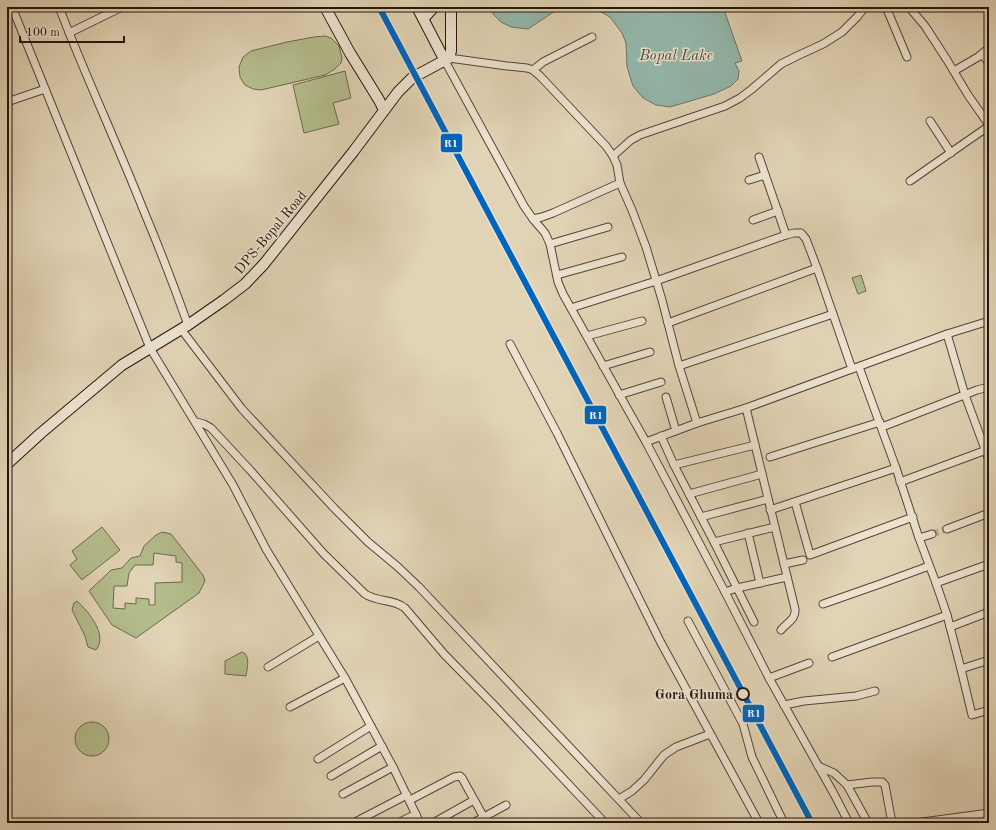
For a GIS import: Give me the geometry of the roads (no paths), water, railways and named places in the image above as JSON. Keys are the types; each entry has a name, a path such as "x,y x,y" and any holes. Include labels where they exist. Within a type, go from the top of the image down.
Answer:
{"street":[{"path":"12,7 150,348 233,484 266,549 345,678 393,767 420,823"},
{"path":"59,7 143,209 174,288 181,329 242,409 334,508 368,542 398,567 418,587 641,823"},
{"path":"69,33 122,7"},
{"path":"325,7 384,110"},
{"path":"417,7 447,59 524,206 545,233 550,244 557,276 563,294 646,442 769,678 849,823"},
{"path":"424,18 434,7"},
{"path":"447,59 452,51 450,7"},
{"path":"613,156 631,140 640,135 725,106 740,98 780,64 823,44 842,32 865,7"},
{"path":"886,7 907,57"},
{"path":"909,7 925,26 968,95 986,115 989,126 910,181"},
{"path":"533,70 543,62 592,37"},
{"path":"954,71 989,48"},
{"path":"982,54 989,63"},
{"path":"447,59 527,68 533,70 606,146 613,156 617,165 620,183 646,247 697,423"},
{"name":"DPS-Bopal Road","path":"7,464 122,365 181,329 246,284 264,264 353,152 398,92 412,78 447,59"},
{"path":"7,102 45,89"},
{"path":"930,121 951,153"},
{"path":"759,156 786,235"},
{"path":"749,180 765,175"},
{"path":"533,219 553,213 620,183"},
{"path":"753,220 778,211"},
{"path":"550,244 608,227"},
{"path":"571,308 786,235 801,233 806,239 833,314 881,424 947,616 972,715 989,710"},
{"path":"557,276 622,257"},
{"path":"668,323 817,268"},
{"path":"680,366 833,314"},
{"path":"587,336 642,321"},
{"path":"646,442 697,423 746,408 947,334 989,321"},
{"path":"947,334 965,395 987,450 989,460"},
{"path":"510,344 557,433 660,641 759,823"},
{"path":"603,366 650,352"},
{"path":"619,395 661,382"},
{"path":"770,457 881,424 989,387"},
{"path":"666,397 676,431"},
{"path":"746,408 795,614 794,618 781,630"},
{"path":"196,422 211,428 324,554 365,594 378,600 400,604 405,608 444,654 605,823"},
{"path":"661,436 674,465 754,622"},
{"path":"674,465 755,445"},
{"path":"900,482 987,450"},
{"path":"770,510 896,468"},
{"path":"689,494 762,474"},
{"path":"701,517 768,499"},
{"path":"795,502 810,555 913,517"},
{"path":"947,529 989,513"},
{"path":"714,542 775,527"},
{"path":"748,533 760,583"},
{"path":"919,538 932,534"},
{"path":"784,564 803,560"},
{"path":"936,583 989,564"},
{"path":"823,604 929,566"},
{"path":"725,592 736,588 787,577"},
{"path":"950,626 989,612"},
{"path":"832,657 947,616"},
{"path":"688,621 743,724 752,757 784,823"},
{"path":"268,667 319,636"},
{"path":"961,669 989,660"},
{"path":"769,678 809,663"},
{"path":"290,707 345,678"},
{"path":"784,705 811,700 856,696 876,691"},
{"path":"318,759 371,726"},
{"path":"619,799 632,791 644,780 664,755 676,747 710,734"},
{"path":"332,776 382,746"},
{"path":"818,766 834,773 847,785 868,823"},
{"path":"343,794 393,767"},
{"path":"357,821 457,776 462,778 485,820"},
{"path":"847,785 882,782 885,785 892,823"},
{"path":"433,823 474,800"},
{"path":"473,823 485,820 506,804"},
{"path":"398,823 416,814"},
{"path":"916,823 986,814 983,823"}],"water":[{"path":"491,7 561,7 528,29 511,27 501,22 493,14"},
{"name":"Bopal Lake","path":"592,7 723,7 742,61 735,63 739,71 738,79 731,86 714,94 670,107 656,105 643,98 633,86 627,67 626,43 622,33 610,17"}],"tunnel":[{"path":"932,534 947,529"}],"place":[{"name":"Gora Ghuma","path":"743,694"}]}
